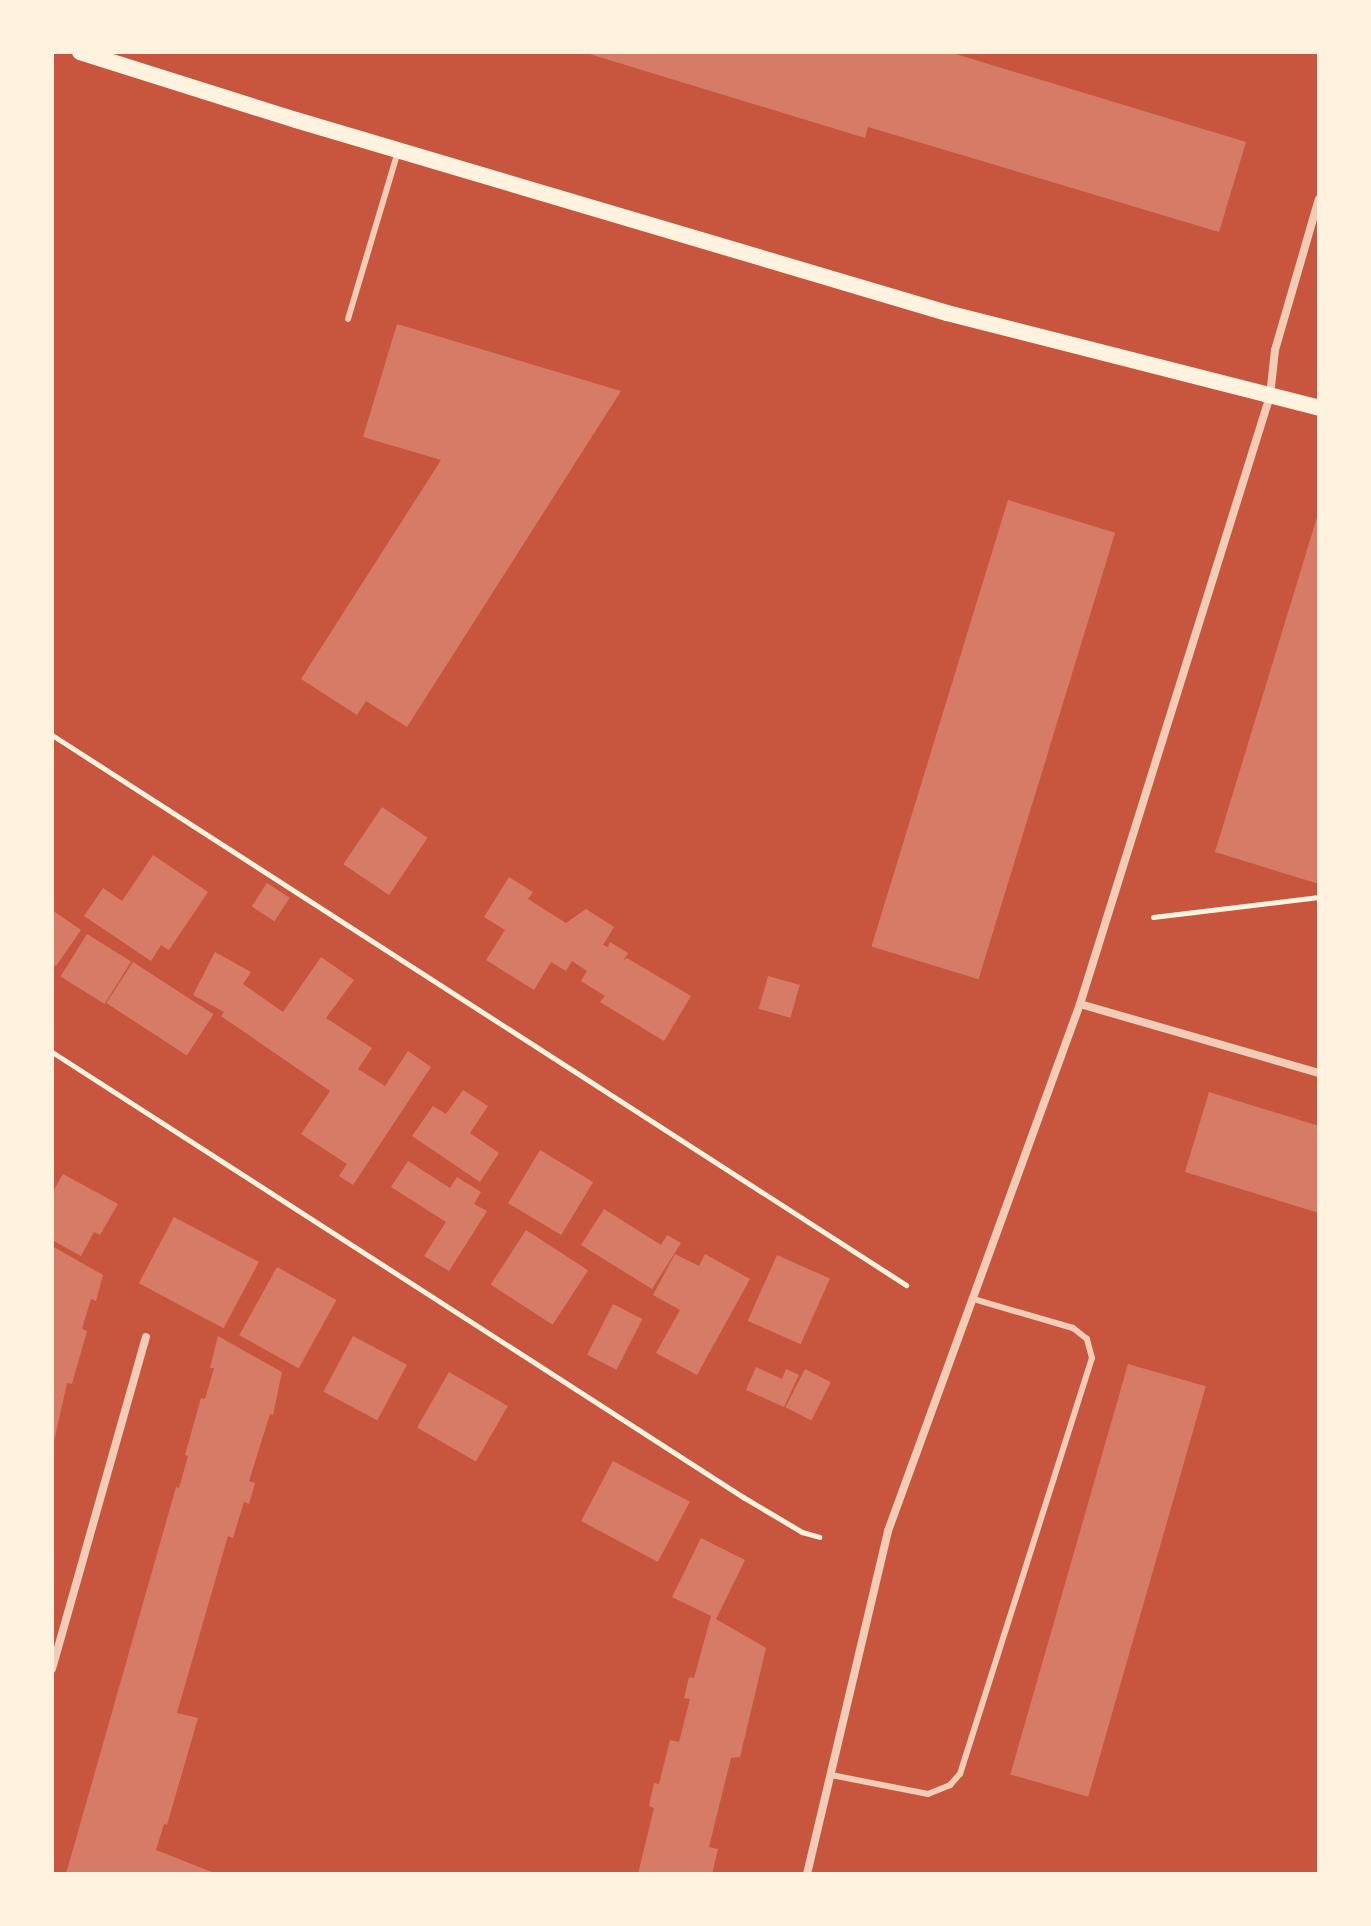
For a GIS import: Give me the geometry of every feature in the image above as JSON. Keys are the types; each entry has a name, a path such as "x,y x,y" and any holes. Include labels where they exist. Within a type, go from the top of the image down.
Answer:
{"main road":[{"path":"80,52 398,151 947,313 1319,408"}],"street":[{"path":"807,1874 888,1531 1080,1004 1270,396 1275,350 1319,199"},
{"path":"1080,1004 1319,1073"},
{"path":"52,1669 146,1337"}],"lane":[{"path":"348,319 398,151"},
{"path":"831,1775 928,1794 950,1785 960,1774 1092,1358 1087,1339 1073,1328 973,1299"}],"path":[{"path":"52,735 906,1285"},
{"path":"1153,917 1319,897"},
{"path":"52,1052 730,1489 802,1532 819,1537"}],"building":[{"path":"583,52 949,52 1246,142 1219,232 868,127 865,138"},
{"path":"397,324 621,391 407,727 366,701 357,715 301,679 441,460 363,437"},
{"path":"1008,500 1115,533 979,979 871,947"},
{"path":"1319,514 1319,884 1215,852"},
{"path":"382,807 428,838 389,895 343,864"},
{"path":"153,855 208,892 169,950 161,945 151,961 84,916 103,888 122,901"},
{"path":"509,877 533,892 528,899 566,923 586,909 614,927 603,945 608,947 610,942 628,953 623,961 627,958 691,996 664,1041 600,1002 605,996 581,981 587,971 572,961 566,971 551,962 534,990 486,960 505,930 484,917"},
{"path":"267,883 290,898 274,921 252,906"},
{"path":"52,910 81,930 56,966 52,964"},
{"path":"87,934 131,962 105,1004 61,976"},
{"path":"215,952 251,972 243,984 283,1012 321,957 354,980 326,1018 372,1048 358,1069 385,1086 408,1051 431,1067 353,1185 339,1176 347,1164 301,1134 330,1091 221,1016 224,1012 193,995"},
{"path":"133,962 214,1014 187,1055 106,1003"},
{"path":"768,976 800,985 790,1018 759,1009"},
{"path":"463,1090 488,1106 470,1133 499,1153 480,1182 412,1136 433,1106 446,1114"},
{"path":"1209,1092 1319,1126 1319,1213 1185,1172"},
{"path":"540,1150 593,1182 561,1235 508,1203"},
{"path":"408,1161 450,1188 457,1177 481,1192 474,1204 487,1211 449,1271 424,1256 446,1222 391,1187"},
{"path":"63,1174 118,1204 100,1235 94,1232 81,1256 52,1240 52,1193"},
{"path":"604,1209 661,1245 667,1235 681,1243 652,1289 581,1245"},
{"path":"174,1217 259,1262 224,1328 139,1283"},
{"path":"526,1230 588,1270 553,1325 491,1285"},
{"path":"52,1246 103,1275 96,1301 91,1299 82,1329 87,1331 72,1384 67,1383 53,1446"},
{"path":"675,1254 699,1266 705,1254 750,1279 697,1375 656,1353 680,1310 653,1295"},
{"path":"777,1255 830,1279 801,1344 748,1321"},
{"path":"277,1267 336,1300 299,1368 239,1335"},
{"path":"613,1304 642,1319 617,1370 587,1355"},
{"path":"218,1336 282,1372 273,1415 270,1414 249,1481 255,1483 249,1504 244,1502 233,1538 228,1536 177,1713 198,1718 167,1825 164,1824 156,1850 217,1874 66,1874 176,1487 179,1488 201,1398 205,1399 214,1368 210,1368"},
{"path":"353,1336 407,1365 377,1420 323,1392"},
{"path":"1128,1364 1206,1386 1088,1797 1010,1774"},
{"path":"756,1367 782,1379 786,1369 799,1375 784,1407 746,1390"},
{"path":"805,1369 831,1382 811,1420 785,1407"},
{"path":"449,1372 508,1406 476,1461 417,1427"},
{"path":"613,1461 690,1502 658,1562 581,1521"},
{"path":"701,1538 745,1560 716,1619 766,1648 740,1757 731,1758 709,1847 718,1849 712,1874 638,1874 654,1808 649,1806 654,1783 659,1784 670,1740 679,1742 690,1699 684,1698 689,1677 694,1678 711,1616 672,1597"}]}
